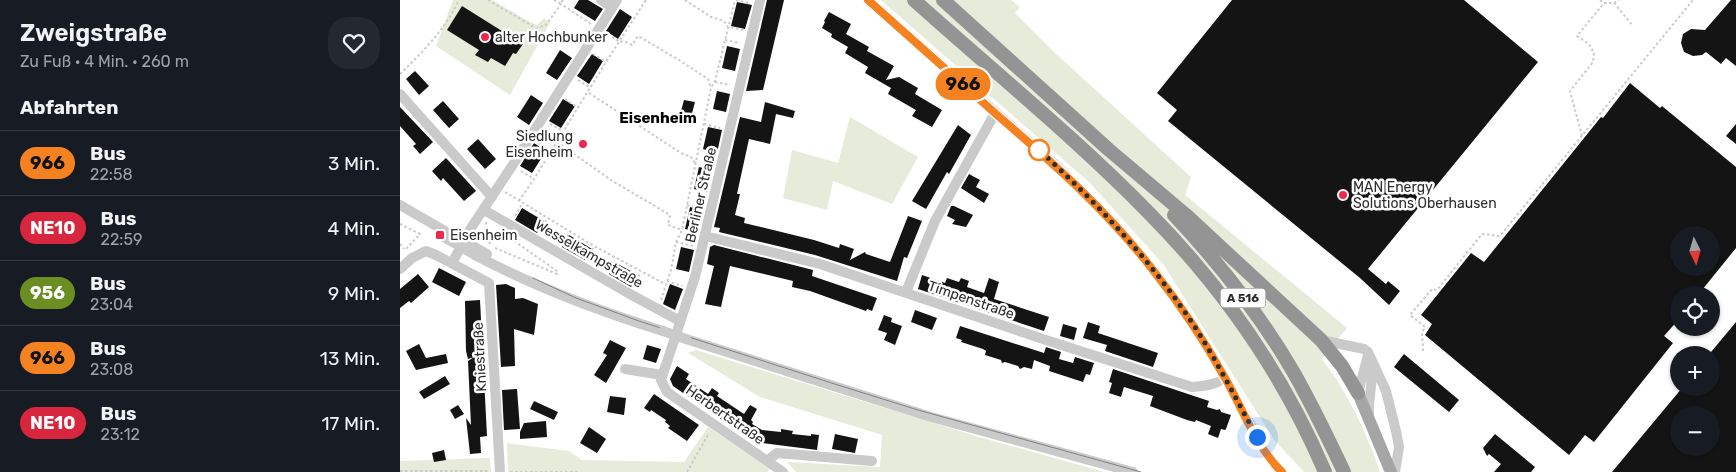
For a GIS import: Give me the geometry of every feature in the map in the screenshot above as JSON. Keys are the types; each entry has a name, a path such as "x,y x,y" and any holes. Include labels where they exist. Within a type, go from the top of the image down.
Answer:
{"highway":[{"name":"A 516","path":"914,0 1101,166 1150,214 1198,267 1243,325 1273,372 1300,419 1325,472"},
{"name":"A 516","path":"943,0 1108,149 1190,233 1241,294 1293,372 1344,472"},
{"path":"1108,149 1186,215 1321,340 1342,366 1358,393"}],"main road":[{"path":"1358,393 1391,472"}],"street":[{"path":"400,269 412,258 426,252 431,252 452,263 614,4 601,0"},
{"path":"868,0 1068,176 1118,228 1178,302 1209,350 1264,449 1282,472"},
{"name":"Berliner Straße","path":"662,375 691,289 702,249 759,3"},
{"path":"400,94 492,197"},
{"path":"906,292 935,221 995,113"},
{"path":"400,205 443,233"},
{"name":"Wesselkampstraße","path":"484,210 507,229 535,239 607,283 680,321"},
{"path":"400,212 551,290 663,331 931,417 1134,472"},
{"name":"Timpenstraße","path":"705,236 820,264 1192,387 1205,386 1225,378"},
{"name":"Kniestraße","path":"452,263 489,282 500,472"},
{"path":"1321,340 1364,349 1368,352 1386,391 1396,431 1399,447 1395,472"},
{"path":"1358,393 1368,352"},
{"path":"1368,352 1372,374 1369,420"},
{"path":"625,369 662,375"},
{"name":"Herbertstraße","path":"662,375 662,384 667,392 783,472"},
{"name":"Herbertstraße","path":"768,461 777,453 872,461"}],"path":[{"path":"400,74 421,54 453,13 460,0"},
{"path":"488,0 536,28 546,24 563,0"},
{"path":"554,0 620,42 624,41 632,45 638,36 708,79 711,88"},
{"path":"519,200 534,180 646,0"},
{"path":"685,0 712,17 724,21 728,26 752,32"},
{"path":"658,310 676,242 682,230 711,88 715,82 724,40 736,0 759,3"},
{"path":"1600,0 1604,3 1620,0"},
{"path":"1423,351 1422,333 1425,328 1410,316 1432,289 1437,290 1482,234 1500,236 1693,0"},
{"path":"1614,2 1633,26"},
{"path":"1582,136 1570,90 1593,62 1594,53 1589,44 1577,36 1604,3"},
{"path":"724,40 749,45"},
{"path":"586,49 606,62"},
{"path":"570,75 590,88"},
{"path":"715,82 740,87"},
{"path":"588,93 682,153 691,156 695,162"},
{"path":"557,94 578,108"},
{"path":"541,119 563,132"},
{"path":"704,124 730,130"},
{"path":"530,137 551,150"},
{"path":"557,142 611,180 670,215 668,225 682,230"},
{"path":"512,166 534,180"},
{"path":"498,188 547,219 665,284"},
{"path":"496,248 557,274 557,271 507,229 522,204"},
{"path":"686,205 711,211"},
{"path":"535,239 547,219"},
{"path":"400,224 420,234 405,250"},
{"path":"487,226 490,245"},
{"path":"557,252 570,232"},
{"path":"676,242 702,249"},
{"path":"583,267 594,246"},
{"path":"607,283 617,259"},
{"path":"628,294 641,272"},
{"path":"667,281 691,289"},
{"path":"687,472 713,424"},
{"path":"400,471 580,472"}],"green space":[{"path":"453,0 492,0 537,25 544,18 550,23 510,95 436,46"},
{"path":"881,0 1011,0 1020,7 1015,13 1054,52 1191,177 1185,195 1347,328 1322,359 1340,385 1355,413 1369,442 1380,472 1304,472 1275,441 1163,264 1090,183"},
{"path":"850,117 918,157 892,204 833,181 827,210 783,198 792,150 838,163"},
{"path":"696,350 979,437 1104,472 796,472 787,462 880,467 882,435 760,397 688,353"},
{"path":"708,427 770,469 767,472 508,472 507,443 569,451 582,460 684,462"},
{"path":"490,458 491,472 400,472 400,461"}],"building":[{"path":"579,0 588,0 603,9 595,21 574,8"},
{"path":"767,0 784,0 763,90 746,91"},
{"name":"MAN Energy Solutions Oberhausen","path":"1232,0 1464,0 1538,62 1368,269 1386,284 1388,281 1400,291 1389,305 1360,278 1168,121 1177,110 1157,93"},
{"path":"1731,0 1736,0 1736,66 1726,58 1721,64 1706,52 1702,55 1693,56 1684,52 1681,43 1683,34 1691,29 1705,30"},
{"path":"737,2 752,5 745,29 731,26"},
{"name":"alter Hochbunker","path":"462,6 523,44 516,54 513,53 505,66 491,58 488,62 475,55 479,50 447,30"},
{"path":"620,9 632,17 618,39 606,31"},
{"path":"829,12 851,24 846,34 869,47 867,51 894,66 886,80 899,77 918,88 915,94 942,110 932,127 912,116 916,110 888,94 891,88 865,73 868,67 845,53 848,47 831,37 832,34 822,28"},
{"path":"727,46 740,49 735,71 722,68"},
{"path":"560,50 572,58 557,80 546,73"},
{"path":"592,54 603,61 589,84 577,76"},
{"path":"415,71 429,86 419,95 406,79"},
{"path":"1630,83 1660,108 1662,106 1736,167 1736,248 1720,268 1720,226 1670,226 1670,276 1713,276 1705,286 1670,286 1670,329 1664,336 1673,343 1594,442 1585,435 1569,455 1425,335 1432,324 1421,315 1471,253 1484,262 1601,117 1603,118"},
{"path":"717,91 730,94 726,112 713,109"},
{"path":"531,95 543,103 529,125 517,117"},
{"path":"563,99 575,106 561,128 549,121"},
{"path":"684,100 695,102 689,125 678,122"},
{"path":"443,101 459,119 449,128 433,110"},
{"path":"765,102 795,111 793,118 776,114 770,144 749,139 737,194 740,194 735,215 745,218 744,223 839,248 840,244 854,249 850,260 865,252 890,262 908,216 922,221 907,258 904,257 897,281 815,255 719,232 720,228 714,227 740,117 761,122"},
{"path":"400,107 433,142 420,154 413,146 416,144 400,126"},
{"path":"1736,124 1736,144 1726,136"},
{"path":"958,125 971,135 926,209 912,201"},
{"path":"708,127 722,130 717,153 703,149"},
{"path":"478,139 496,159 485,169 467,149"},
{"path":"534,143 546,151 532,173 520,166"},
{"path":"446,158 476,191 464,201 443,178 441,181 432,171"},
{"path":"699,167 712,170 707,192 694,189"},
{"path":"969,174 980,180 976,187 989,194 984,203 961,188"},
{"path":"951,206 973,215 966,227 952,224 955,220 947,216"},
{"path":"690,207 703,210 698,232 685,229"},
{"path":"522,208 544,221 537,233 515,220"},
{"path":"569,235 592,249 585,260 562,247"},
{"path":"714,245 813,270 812,276 877,298 872,311 867,309 866,311 810,291 792,287 793,281 730,266 721,307 705,304 714,266 707,264 710,247"},
{"path":"681,247 694,250 689,272 676,269"},
{"path":"616,263 638,275 631,287 609,274"},
{"path":"439,268 466,282 459,296 432,282"},
{"path":"418,274 429,287 411,303 409,301 400,308 400,289"},
{"path":"922,275 945,283 947,278 959,282 961,278 969,281 967,287 984,293 989,278 999,282 994,299 1049,317 1044,331 918,289"},
{"path":"506,284 515,288 515,299 523,298 538,304 534,335 514,329 515,366 501,367 496,285"},
{"path":"670,284 683,289 675,310 663,304"},
{"path":"480,300 487,436 480,437 481,453 470,454 466,418 471,425 468,361 474,357 468,359 466,351 465,301"},
{"path":"915,310 937,318 932,330 911,322"},
{"path":"884,315 892,318 891,322 902,326 895,345 884,340 887,333 878,330"},
{"path":"1088,322 1100,326 1098,333 1158,353 1153,367 1105,351 1107,345 1083,338"},
{"path":"1736,322 1736,472 1612,472 1675,396 1720,396 1720,346 1716,346"},
{"path":"1063,324 1077,328 1074,340 1060,336"},
{"path":"960,326 1044,353 1046,347 1061,352 1059,359 1073,363 1075,357 1094,363 1090,375 1086,374 1083,382 1049,371 1050,366 1034,360 1032,369 1024,367 1020,369 1018,366 1005,362 1002,363 1001,360 985,355 986,351 983,349 961,342 962,340 956,338"},
{"path":"610,340 626,348 606,383 594,375 607,355 603,353"},
{"path":"419,344 426,358 446,354 448,363 416,370 406,351"},
{"path":"647,345 661,349 656,363 643,359"},
{"path":"1404,354 1459,400 1449,412 1394,367"},
{"path":"677,366 689,374 686,379 708,394 712,388 719,393 717,396 744,414 750,405 757,409 751,420 752,424 762,430 781,432 781,429 793,431 792,434 819,435 817,450 754,442 673,386 670,379"},
{"path":"1113,369 1209,401 1207,407 1220,409 1221,412 1231,415 1226,429 1221,429 1218,438 1208,434 1211,426 1196,420 1195,422 1187,420 1150,406 1153,396 1124,387 1121,397 1109,393 1112,383 1109,382"},
{"path":"445,376 450,384 424,399 419,392"},
{"path":"517,389 520,429 504,430 502,390"},
{"path":"654,394 699,425 687,441 668,428 670,426 665,422 666,420 651,410 650,412 644,408"},
{"path":"610,396 626,398 624,415 607,412"},
{"path":"534,401 558,412 554,420 530,409"},
{"path":"458,405 464,414 455,419 450,410"},
{"path":"546,421 547,437 520,439 520,432 524,423"},
{"path":"589,427 606,439 597,453 580,443"},
{"path":"835,434 858,439 855,453 832,449"},
{"path":"1495,434 1535,467 1531,472 1494,472 1501,464 1489,454 1487,456 1483,448"},
{"path":"444,450 446,460 434,462 432,453"}],"tram line":[{"path":"533,278 576,298 639,321 841,386 918,410 1141,472"}],"bus line":[{"name":"966","path":"868,0 1058,167 1135,247 1192,323 1264,449 1282,472"}],"place":[{"name":"alter Hochbunker","path":"485,37"},
{"name":"Siedlung Eisenheim","path":"583,144"},
{"name":"MAN Energy Solutions Oberhausen","path":"1343,195"},
{"name":"Eisenheim","path":"440,235"}],"district":[{"name":"Eisenheim","path":"658,118"}],"route":[{"path":"1039,150 1037,148 1113,222 1156,273 1209,350 1257,437"}]}
